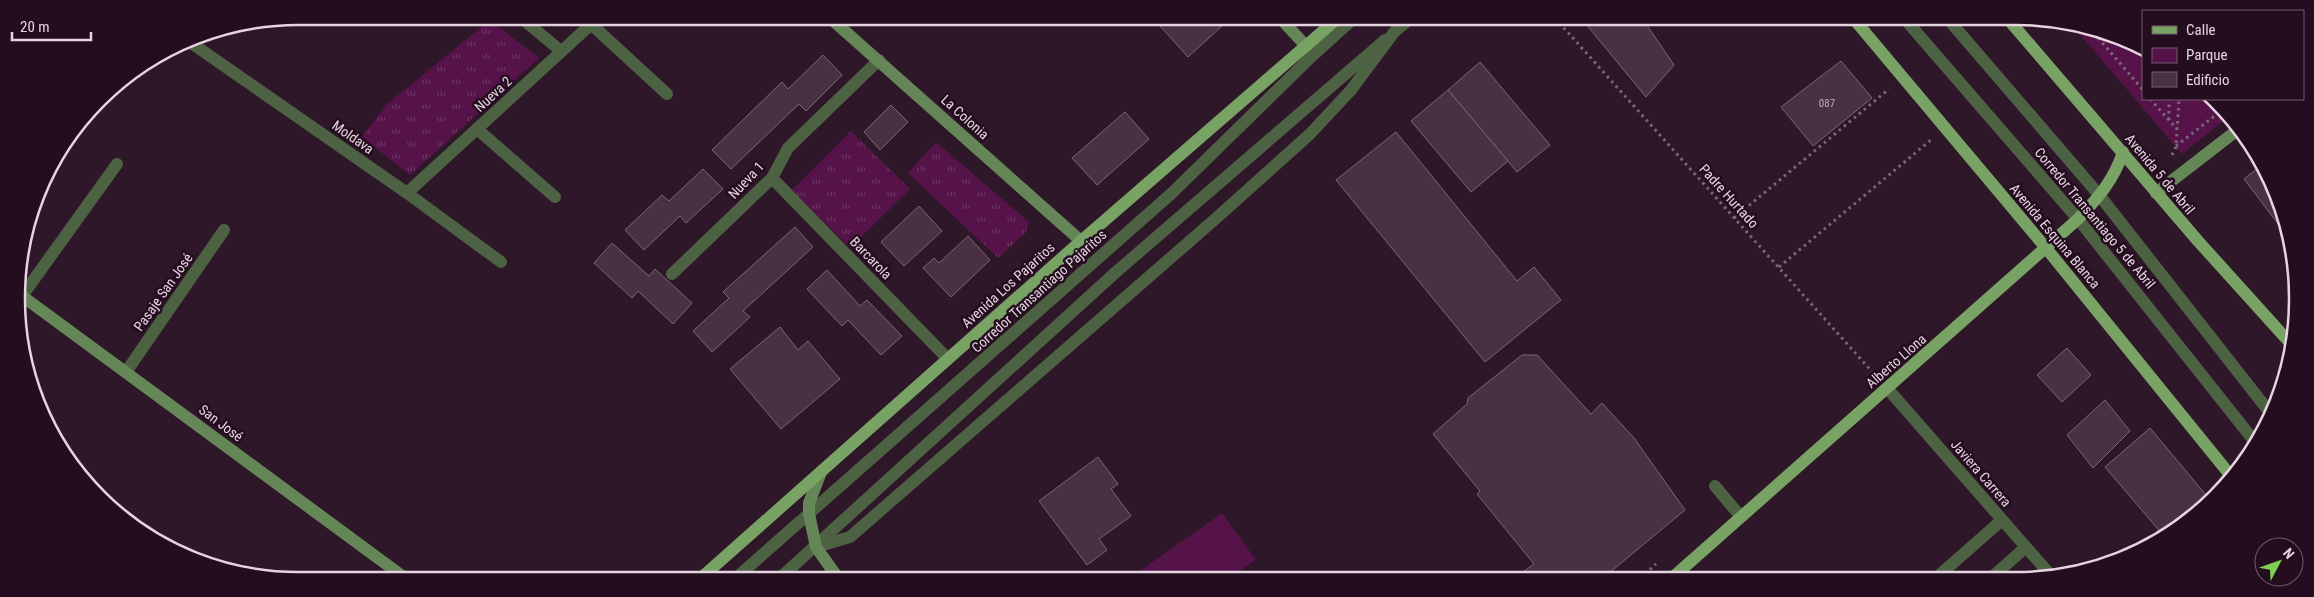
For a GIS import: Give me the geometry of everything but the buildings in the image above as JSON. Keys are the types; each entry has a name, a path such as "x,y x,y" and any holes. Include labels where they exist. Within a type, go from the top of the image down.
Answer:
{"main road":[{"name":"Avenida Los Pajaritos","path":"708,572 1081,241 1330,25"},
{"name":"Avenida Esquina Blanca","path":"1859,25 2046,248 2227,471"},
{"name":"Avenida 5 de Abril","path":"2013,25 2156,193 2286,339"},
{"name":"Alberto Llona","path":"1679,572 2078,219 2100,196 2117,171 2123,152"}],"street":[{"path":"531,25 561,51"},
{"name":"Nueva 2","path":"407,193 590,25"},
{"path":"600,25 667,94"},
{"name":"La Colonia","path":"838,25 1081,241"},
{"path":"1286,25 1306,46"},
{"name":"Corredor Transantiago Pajaritos","path":"743,572 1172,193 1346,25"},
{"path":"787,572 816,548 1116,272 1403,25"},
{"name":"Corredor Transantiago 5 de Abril","path":"1910,25 2078,219 2251,436"},
{"name":"Corredor Transantiago 5 de Abril","path":"1954,25 2100,196 2266,408"},
{"path":"816,548 850,536 1220,215 1310,134 1351,90 1395,32"},
{"name":"Moldava","path":"195,46 407,193 501,262"},
{"name":"Nueva 1","path":"672,274 772,178 788,148 879,60"},
{"path":"477,129 555,197"},
{"path":"2156,193 2233,133"},
{"path":"26,287 117,164"},
{"name":"Barcarola","path":"772,178 948,359"},
{"name":"Pasaje San José","path":"126,372 224,230"},
{"name":"San José","path":"25,299 397,572"},
{"name":"Javiera Carrera","path":"1887,388 2045,570"},
{"path":"821,472 811,497 809,514 816,548 833,572"},
{"path":"1715,486 1741,517"},
{"path":"1943,572 2002,520"},
{"path":"1998,572 2026,548"}],"path":[{"name":"Padre Hurtado","path":"1561,25 1887,388"},
{"path":"2099,38 2142,89"},
{"path":"1734,218 1903,77"},
{"path":"2151,100 2177,129"},
{"path":"2169,100 2169,120"},
{"path":"2169,162 2176,147 2179,100"},
{"path":"2176,147 2218,114"},
{"path":"1779,267 1945,128"}],"green space":[{"path":"484,25 496,25 539,58 410,175 362,137 386,105"},
{"path":"2078,32 2120,46 2142,56 2142,100 2204,100 2221,118 2223,121 2182,154"},
{"path":"851,131 910,189 850,248 792,190"},
{"path":"936,142 1029,222 1026,232 998,258 908,173"},
{"path":"1222,513 1256,560 1238,572 1138,572"}]}
